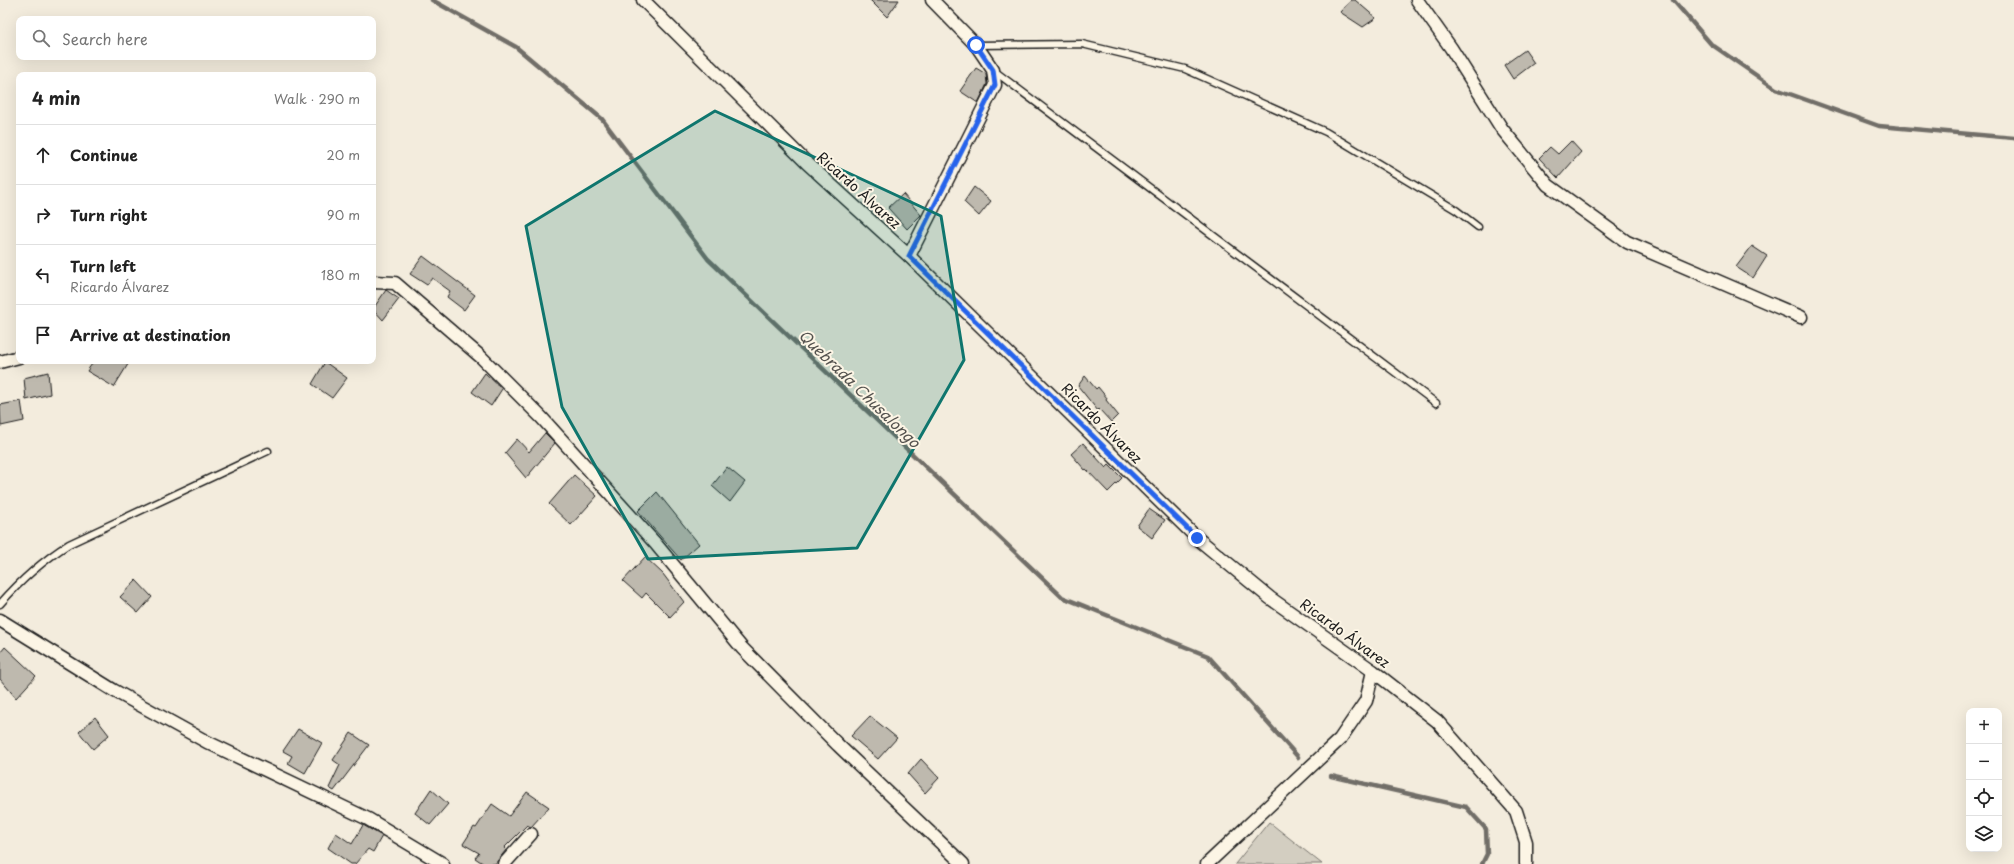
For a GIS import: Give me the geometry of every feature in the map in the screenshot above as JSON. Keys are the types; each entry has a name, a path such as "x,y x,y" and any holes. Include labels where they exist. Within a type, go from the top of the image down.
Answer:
{"street":[{"name":"Ricardo Álvarez","path":"643,0 807,163 909,256 1197,538 1270,598 1373,671 1437,721 1516,812 1526,842 1526,864"},
{"path":"909,256 995,85 993,70 976,45 932,0"},
{"path":"1417,0 1451,48 1502,129 1548,185 1627,242 1801,317"},
{"path":"376,282 394,283 481,357 540,417 655,543 742,648 838,745 963,864"},
{"path":"0,362 16,358"},
{"path":"0,620 113,690 207,742 368,819 443,864"},
{"path":"1207,864 1340,739 1366,700 1373,671"},
{"path":"504,864 531,834"}],"lane":[{"path":"976,45 1082,44 1185,70 1326,132 1456,210 1478,227"},
{"path":"993,70 1436,403"},
{"path":"0,604 18,583 45,559 68,544 268,451"}],"highlighted area":[{"path":"715,111 941,216 964,360 857,548 648,559 562,407 526,226"}],"shaded area":[{"path":"1269,822 1322,864 1235,864"}],"building":[{"path":"870,0 899,0 887,17"},
{"path":"1351,0 1355,0 1376,18 1363,27 1340,12"},
{"path":"1525,50 1534,63 1513,79 1504,65"},
{"path":"976,68 986,74 987,84 978,103 960,91"},
{"path":"1571,141 1581,152 1558,178 1539,158 1550,147 1558,154"},
{"path":"974,187 991,201 979,216 964,202"},
{"path":"903,194 921,215 907,229 888,208"},
{"path":"1752,246 1767,256 1753,278 1736,267"},
{"path":"423,256 475,295 464,310 447,297 450,291 432,278 427,285 410,274"},
{"path":"386,290 399,299 383,320 376,312 376,305"},
{"path":"92,364 128,364 114,387 87,371"},
{"path":"324,364 328,364 347,378 332,398 312,384"},
{"path":"48,372 50,394 26,400 24,378"},
{"path":"485,373 502,389 491,406 472,392"},
{"path":"1085,376 1096,389 1098,387 1118,415 1111,422 1099,409 1098,411 1078,386"},
{"path":"21,401 24,421 1,426 0,405"},
{"path":"545,433 555,443 526,478 505,453 517,439 529,452"},
{"path":"1083,443 1106,468 1109,465 1122,478 1108,492 1071,454"},
{"path":"727,467 745,482 730,502 712,486"},
{"path":"574,475 597,496 571,525 549,504"},
{"path":"657,492 699,544 681,560 638,511"},
{"path":"1149,509 1165,520 1152,538 1137,526"},
{"path":"645,557 663,574 684,602 670,617 646,593 642,598 623,581"},
{"path":"136,580 152,597 138,613 120,597"},
{"path":"5,647 36,676 16,698 0,679 0,653"},
{"path":"870,716 897,738 878,759 851,736"},
{"path":"95,717 109,735 93,749 79,732"},
{"path":"298,729 322,743 305,773 288,763 292,756 283,751"},
{"path":"351,733 369,745 334,791 329,788 340,765 333,760"},
{"path":"921,759 939,778 925,793 908,774"},
{"path":"431,789 448,804 430,825 415,813"},
{"path":"527,792 549,807 531,827 527,825 504,848 506,850 495,864 484,864 475,858 479,853 463,844 492,804 509,816"},
{"path":"363,825 382,836 373,852 368,849 355,864 351,864 328,848 336,833 352,844"}],"waterway":[{"name":"Quebrada Chusalongo","path":"432,0 516,47 602,119 708,259 1062,597 1208,656 1298,757"},
{"path":"1673,0 1711,44 1776,89 1879,126 2014,138"},
{"name":"Quebrada Chusalongo","path":"1331,776 1466,807 1486,829 1487,854 1482,864"}],"route":[{"path":"976,45 993,70 995,85 909,256 1197,538"}]}
